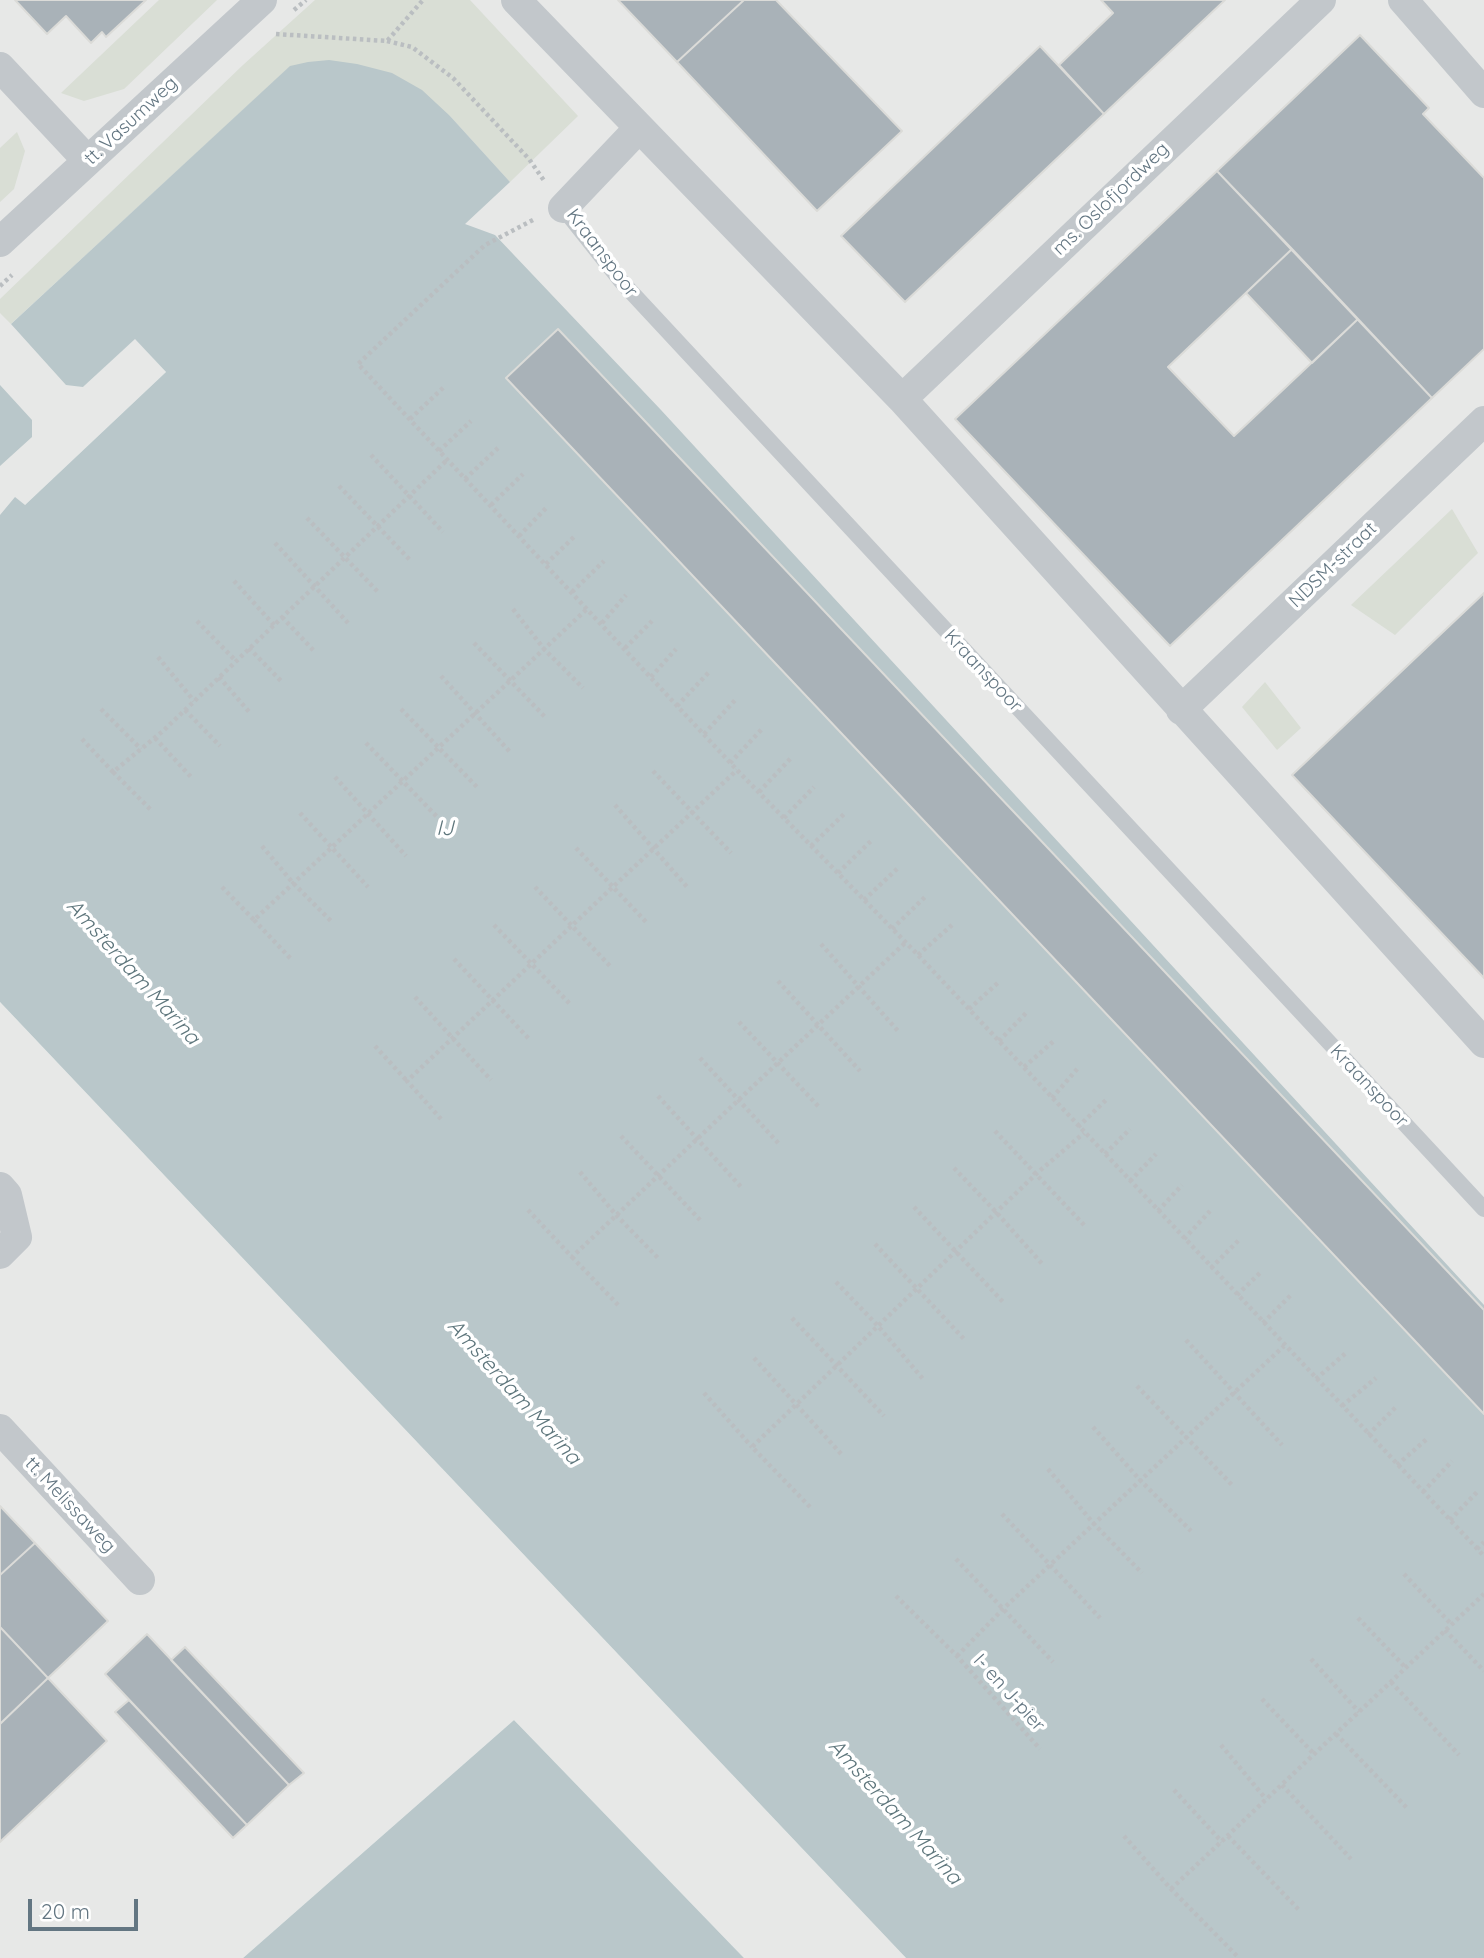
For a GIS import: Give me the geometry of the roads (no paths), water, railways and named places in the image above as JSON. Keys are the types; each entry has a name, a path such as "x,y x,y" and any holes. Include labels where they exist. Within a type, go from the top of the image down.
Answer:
{"street":[{"name":"tt. Vasumweg","path":"0,242 262,0"},
{"path":"516,0 902,399 1484,1043"},
{"name":"ms. Oslofjordweg","path":"902,399 1321,0"},
{"path":"1403,0 1484,93"},
{"path":"0,67 88,160"},
{"name":"Kraanspoor","path":"563,208 639,128"},
{"name":"NDSM-straat","path":"1181,710 1484,421"},
{"path":"0,1187 7,1195 16,1237 0,1254"},
{"name":"tt. Melissaweg","path":"0,1429 140,1580"}],"lane":[{"name":"Kraanspoor","path":"563,208 621,281 1484,1209"}],"water":[{"name":"IJ","path":"329,60 392,73 422,90 450,116 510,182 465,224 495,235 661,410 1484,1305 1484,1958 906,1958 0,1002 0,515 15,497 25,505 166,372 135,339 83,387 66,385 11,324 290,66"},
{"path":"0,385 32,420 32,437 0,466"},
{"path":"514,1720 744,1958 243,1958"}],"water label":[{"name":"Amsterdam Marina","path":"133,972"},
{"name":"Amsterdam Marina","path":"514,1392"},
{"name":"Amsterdam Marina","path":"895,1812"}]}
